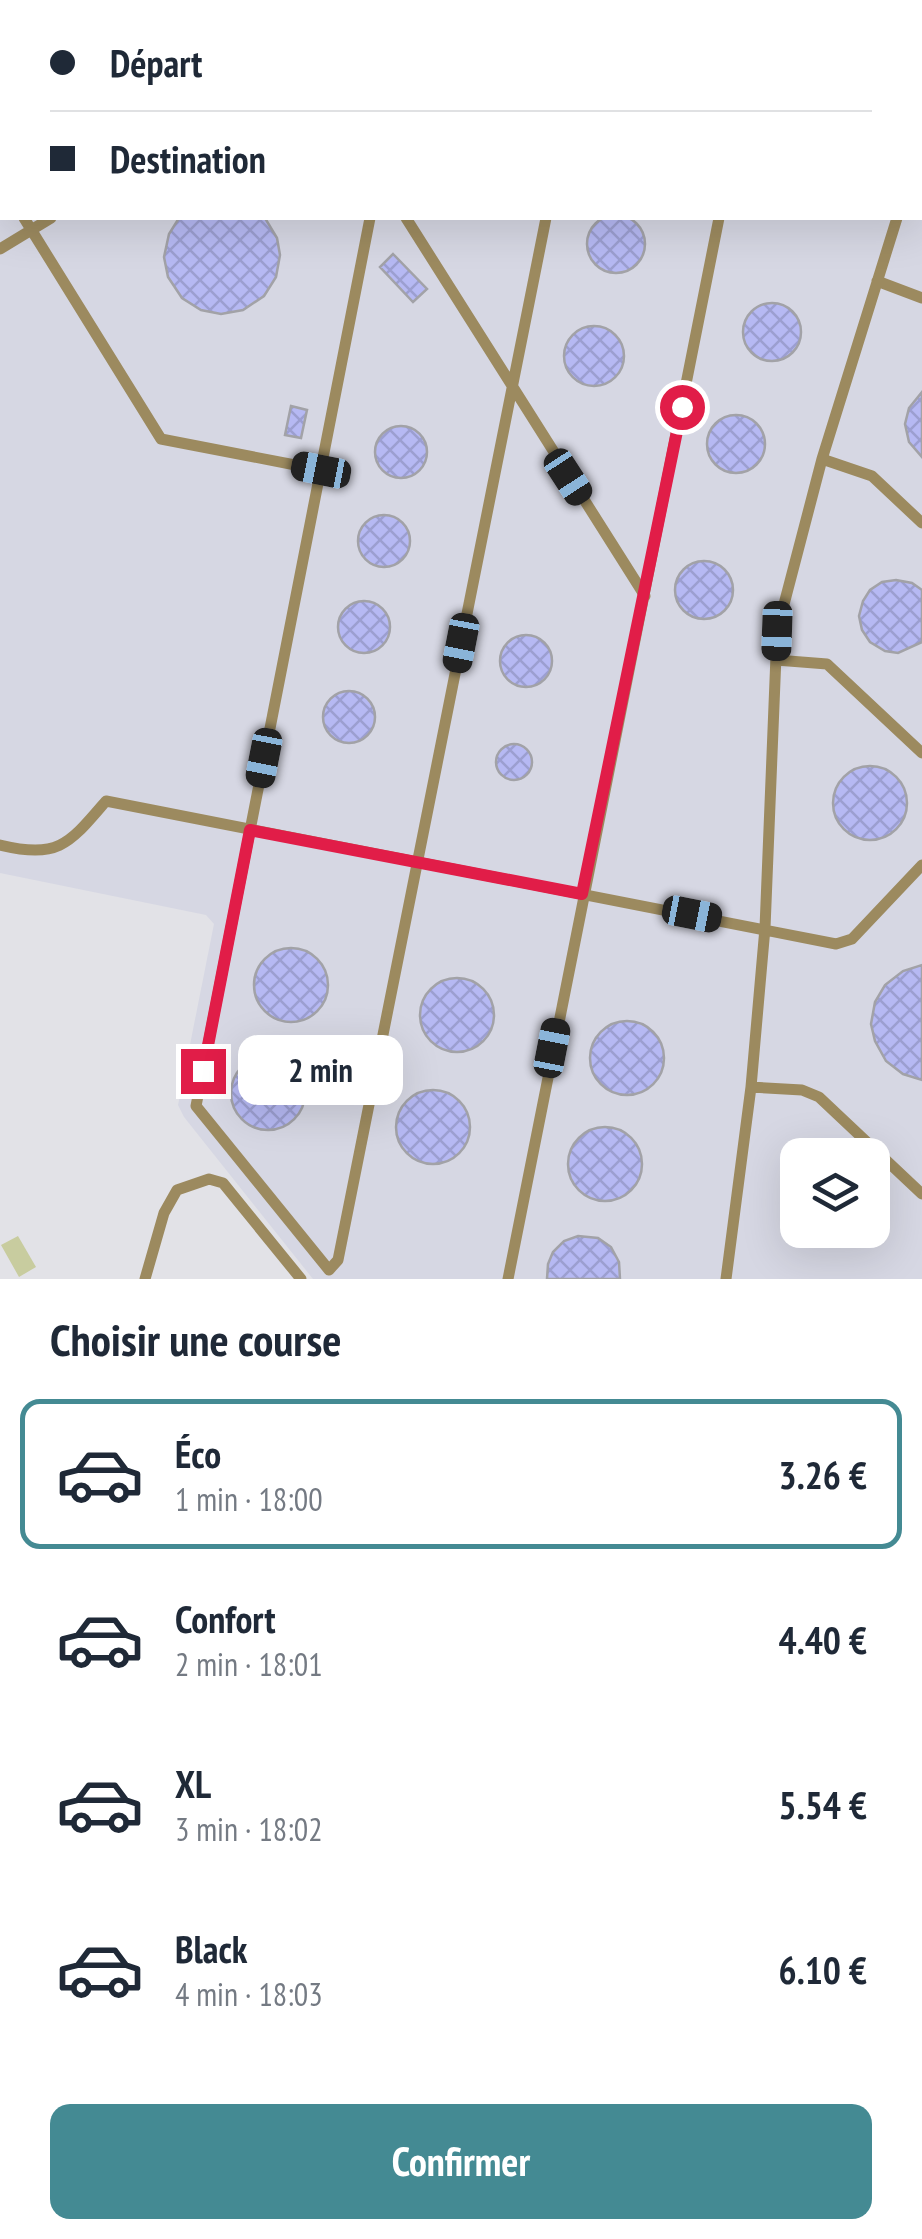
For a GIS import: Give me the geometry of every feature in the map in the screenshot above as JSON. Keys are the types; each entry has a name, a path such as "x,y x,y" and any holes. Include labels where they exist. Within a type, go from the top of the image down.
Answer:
{"street":[{"path":"25,220 161,439 321,470"},
{"path":"0,249 48,220"},
{"path":"370,220 196,1106 332,1274 338,1260 546,220"},
{"path":"407,220 645,596"},
{"path":"508,1279 719,220"},
{"path":"726,1279 751,1088 765,928 777,631 822,458 895,220"},
{"path":"877,281 922,298"},
{"path":"822,458 872,476 922,523"},
{"path":"776,660 827,664 922,753"},
{"path":"0,845 26,851 59,848 106,801 836,944 852,939 922,865"},
{"path":"751,1088 802,1090 818,1098 922,1194"},
{"path":"145,1279 164,1213 178,1190 209,1179 223,1183 301,1279"}],"shaded area":[{"path":"0,220 922,220 922,1279 313,1279 178,1105 214,924 206,915 0,873"}],"green space":[{"path":"18,1236 36,1267 19,1277 1,1245"}],"building":[{"path":"178,220 266,220 277,238 280,255 276,277 264,296 243,310 221,314 201,310 182,298 168,277 164,257 169,234"},
{"path":"600,220 632,220 643,233 643,255 627,271 605,271 589,255 589,233"},
{"path":"393,254 427,289 413,302 380,267"},
{"path":"772,303 792,312 801,332 792,352 772,361 752,352 743,332 752,312"},
{"path":"594,326 615,335 624,356 615,377 594,386 573,377 564,356 573,335"},
{"path":"922,392 922,457 909,442 905,424 909,408"},
{"path":"291,406 307,410 301,438 285,435"},
{"path":"736,415 756,424 765,444 756,464 736,473 716,464 707,444 716,424"},
{"path":"401,426 419,434 427,452 419,470 401,478 383,470 375,452 383,434"},
{"path":"384,515 402,523 410,541 402,559 384,567 366,559 358,541 366,523"},
{"path":"704,561 724,570 733,590 724,610 704,619 684,610 675,590 684,570"},
{"path":"896,580 922,590 922,642 898,653 870,642 859,616 870,590 882,582"},
{"path":"364,601 382,609 390,627 382,645 364,653 346,645 338,627 346,609"},
{"path":"526,635 544,643 552,661 544,679 526,687 508,679 500,661 508,643"},
{"path":"349,691 367,699 375,717 367,735 349,743 331,735 323,717 331,699"},
{"path":"514,744 527,749 532,762 527,775 514,780 501,775 496,762 501,749"},
{"path":"870,766 896,777 907,803 896,829 870,840 844,829 833,803 844,777"},
{"path":"291,948 317,959 328,985 317,1011 291,1022 265,1011 254,985 265,959"},
{"path":"922,965 922,1080 903,1074 886,1061 871,1024 875,1002 885,985 903,971"},
{"path":"457,978 483,989 494,1015 483,1041 457,1052 431,1041 420,1015 431,989"},
{"path":"627,1021 653,1032 664,1058 653,1084 627,1095 601,1084 590,1058 601,1032"},
{"path":"268,1056 294,1067 305,1093 294,1119 268,1130 242,1119 231,1093 242,1067"},
{"path":"433,1090 459,1101 470,1127 459,1153 433,1164 407,1153 396,1127 407,1101"},
{"path":"605,1127 631,1138 642,1164 631,1190 605,1201 579,1190 568,1164 579,1138"},
{"path":"578,1236 598,1238 611,1247 619,1262 620,1279 547,1279 553,1252 564,1241"}],"route":[{"path":"203,1071 250,830 582,894 682,407"}]}
